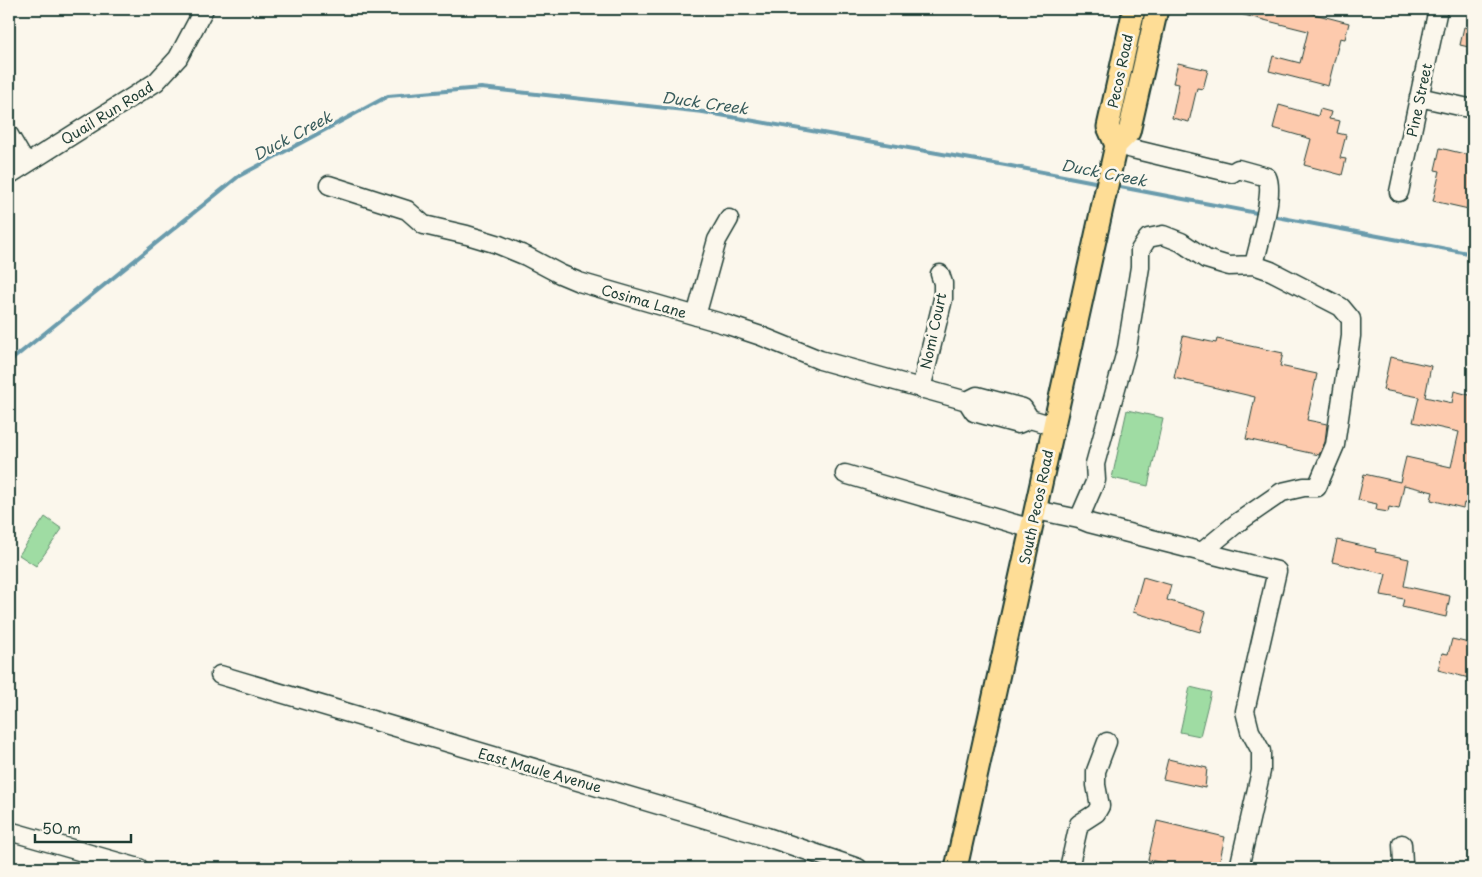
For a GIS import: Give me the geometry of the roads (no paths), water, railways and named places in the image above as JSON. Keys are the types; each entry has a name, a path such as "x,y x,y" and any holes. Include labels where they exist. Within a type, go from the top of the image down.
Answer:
{"main road":[{"name":"Pecos Road","path":"1113,147 1108,127 1134,9"},
{"name":"South Pecos Road","path":"956,868 1103,205 1113,147 1129,132 1157,9"}],"street":[{"name":"Quail Run Road","path":"9,175 156,82 178,58 204,9"},
{"name":"Pine Street","path":"1399,192 1438,9"},
{"path":"1419,97 1473,109"},
{"path":"9,135 26,164"},
{"path":"1113,147 1232,173 1238,169 1267,177 1270,182 1269,196 1254,265"},
{"name":"Cosima Lane","path":"329,185 407,210 424,225 497,244 579,282 761,336 820,360 921,389 967,400 977,396 993,409 1023,408 1030,419 1054,426"},
{"path":"696,316 717,240 729,219"},
{"path":"1079,519 1096,480 1095,464 1127,348 1140,267 1140,250 1148,238 1163,235 1181,242 1206,259 1229,266 1254,265 1271,271 1342,307 1351,319 1351,336 1336,445 1317,487 1304,487 1282,492 1237,522 1202,552"},
{"name":"Nomi Court","path":"921,389 943,299 943,283 940,274"},
{"path":"845,474 1034,519 1079,519 1277,571 1245,711 1250,731 1261,751 1261,771 1239,868"},
{"name":"East Maule Avenue","path":"220,675 767,837 858,868"},
{"path":"1069,868 1079,824 1096,813 1100,806 1096,785 1096,771 1107,742"},
{"path":"9,831 139,868"},
{"path":"1402,844 1404,868"}],"waterway":[{"name":"Duck Creek","path":"9,362 239,176 388,96 481,88 703,112 1100,183"},
{"name":"Duck Creek","path":"1115,186 1262,214"},
{"name":"Duck Creek","path":"1272,216 1473,254"}]}
